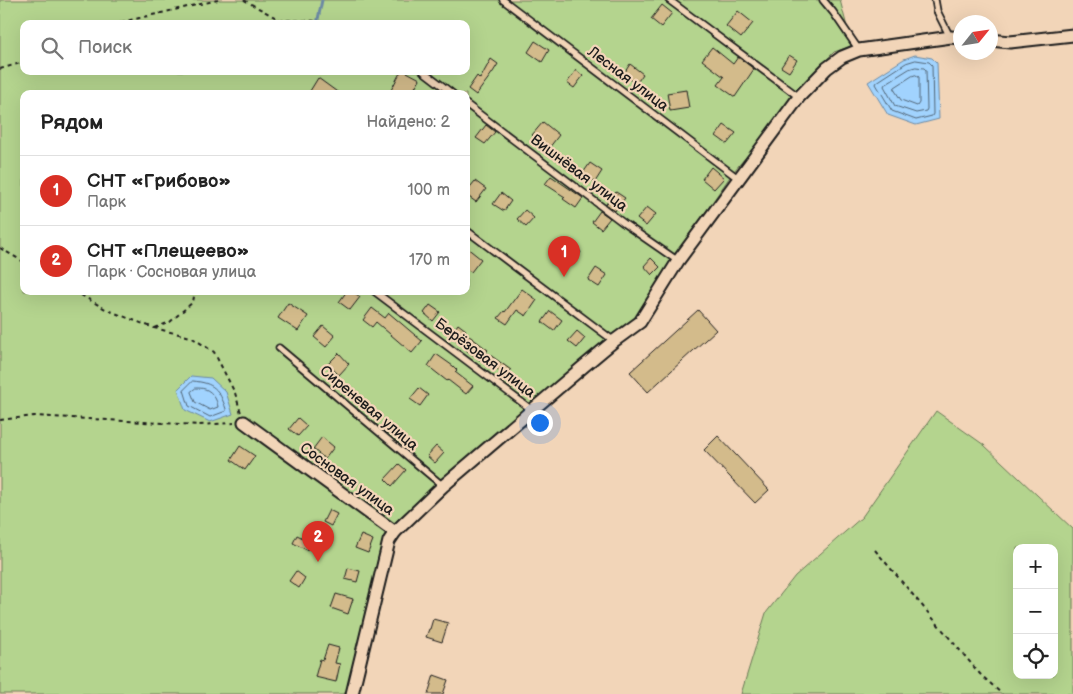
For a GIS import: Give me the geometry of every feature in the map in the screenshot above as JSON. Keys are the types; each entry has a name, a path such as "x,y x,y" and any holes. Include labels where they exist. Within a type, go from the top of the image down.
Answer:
{"street":[{"path":"998,41 1010,42 1073,35"},
{"path":"395,532 443,486 614,341 640,322 678,261 739,178 799,97 827,68 842,57 859,50 953,38"},
{"name":"Сосновая улица","path":"244,422 395,532 389,541 352,694"}],"lane":[{"name":"Лесная улица","path":"502,0 739,178"},
{"path":"669,0 799,97"},
{"path":"823,0 859,50"},
{"path":"935,0 937,11 953,34"},
{"path":"428,75 448,90"},
{"name":"Вишнёвая улица","path":"470,107 626,225 678,261"},
{"path":"470,233 614,341"},
{"name":"Берёзовая улица","path":"379,295 532,410"},
{"name":"Сиреневая улица","path":"279,348 443,486"}],"path":[{"path":"130,20 218,0"},
{"path":"244,0 280,20"},
{"path":"0,69 20,63"},
{"path":"0,248 20,260"},
{"path":"0,420 34,416 199,425 244,422 235,392 214,352 190,337 154,328 107,310 81,295"},
{"path":"154,328 170,322 193,302 194,295"},
{"path":"875,550 980,674 1002,694"}],"green space":[{"path":"0,0 840,0 852,46 834,52 801,85 782,109 757,144 734,171 670,263 637,318 436,485 397,520 386,534 346,694 0,694"},
{"path":"936,411 984,445 1073,529 1073,694 741,694 766,613 795,576 862,517"}],"water":[{"path":"915,55 932,58 937,63 939,119 916,125 888,115 868,82 904,59"},
{"path":"191,376 211,378 226,392 233,414 210,422 185,410 178,389"}],"building":[{"path":"662,5 672,13 661,27 651,19"},
{"path":"738,11 753,23 741,38 726,26"},
{"path":"535,41 549,50 542,62 528,52"},
{"path":"712,47 733,64 738,57 754,69 735,97 718,85 724,77 702,60"},
{"path":"789,55 797,60 789,72 781,67"},
{"path":"491,59 498,64 476,95 468,89 477,76 480,79"},
{"path":"630,64 643,74 636,84 623,75"},
{"path":"576,70 583,76 574,88 567,83"},
{"path":"399,75 412,75 420,79 413,90 391,90"},
{"path":"318,78 334,90 311,90"},
{"path":"686,90 689,108 670,111 667,93"},
{"path":"543,122 559,135 549,148 532,135"},
{"path":"486,125 495,132 485,144 476,138"},
{"path":"724,125 736,133 727,144 716,136"},
{"path":"590,163 602,171 595,182 583,173"},
{"path":"711,167 724,178 714,189 702,179"},
{"path":"551,176 583,198 576,208 563,199 565,197 545,184"},
{"path":"475,181 486,189 476,202 470,198 470,187"},
{"path":"616,192 625,198 615,211 606,204"},
{"path":"501,193 511,201 504,211 493,204"},
{"path":"647,207 656,214 646,226 637,219"},
{"path":"525,210 534,218 526,227 517,219"},
{"path":"600,211 610,218 601,229 592,222"},
{"path":"570,244 581,252 574,262 563,255"},
{"path":"470,250 481,259 470,271"},
{"path":"651,258 660,267 652,275 644,266"},
{"path":"596,268 607,275 599,287 588,280"},
{"path":"522,289 537,300 526,316 517,310 507,324 498,318 505,312"},
{"path":"344,295 357,295 360,297 350,310 339,302"},
{"path":"288,303 308,316 298,331 278,318"},
{"path":"430,305 440,312 433,321 424,313"},
{"path":"372,308 385,318 389,313 422,341 412,353 376,322 372,327 363,320"},
{"path":"698,310 716,330 648,392 630,372"},
{"path":"550,311 562,320 554,331 542,322"},
{"path":"458,324 466,330 464,332 488,350 486,352 511,370 506,376 482,358 480,360 466,350 467,348 450,335"},
{"path":"323,326 335,336 326,347 314,337"},
{"path":"577,331 585,338 577,348 568,341"},
{"path":"339,353 349,364 339,375 328,364"},
{"path":"436,354 453,366 457,370 455,372 473,386 466,394 428,366"},
{"path":"419,388 428,395 420,406 410,399"},
{"path":"298,418 307,426 298,436 289,429"},
{"path":"718,436 769,490 755,503 704,450"},
{"path":"322,437 334,447 325,459 313,449"},
{"path":"240,446 255,456 245,470 231,460"},
{"path":"436,446 444,453 435,463 427,456"},
{"path":"399,464 406,470 392,486 385,479"},
{"path":"329,510 337,514 331,526 323,522"},
{"path":"297,535 311,542 307,550 293,543"},
{"path":"361,535 373,540 368,553 355,548"},
{"path":"348,568 360,571 357,582 345,579"},
{"path":"296,571 305,578 299,588 289,581"},
{"path":"336,594 353,599 348,614 331,608"},
{"path":"433,619 448,623 442,642 426,637"},
{"path":"328,645 339,648 335,663 340,664 336,682 315,677 320,659 323,660"},
{"path":"434,675 448,680 443,694 428,694"}],"waterway":[{"path":"318,20 322,0"}],"place":[{"name":"СНТ «Грибово»","path":"564,277"},
{"name":"СНТ «Плещеево»","path":"318,562"}]}
